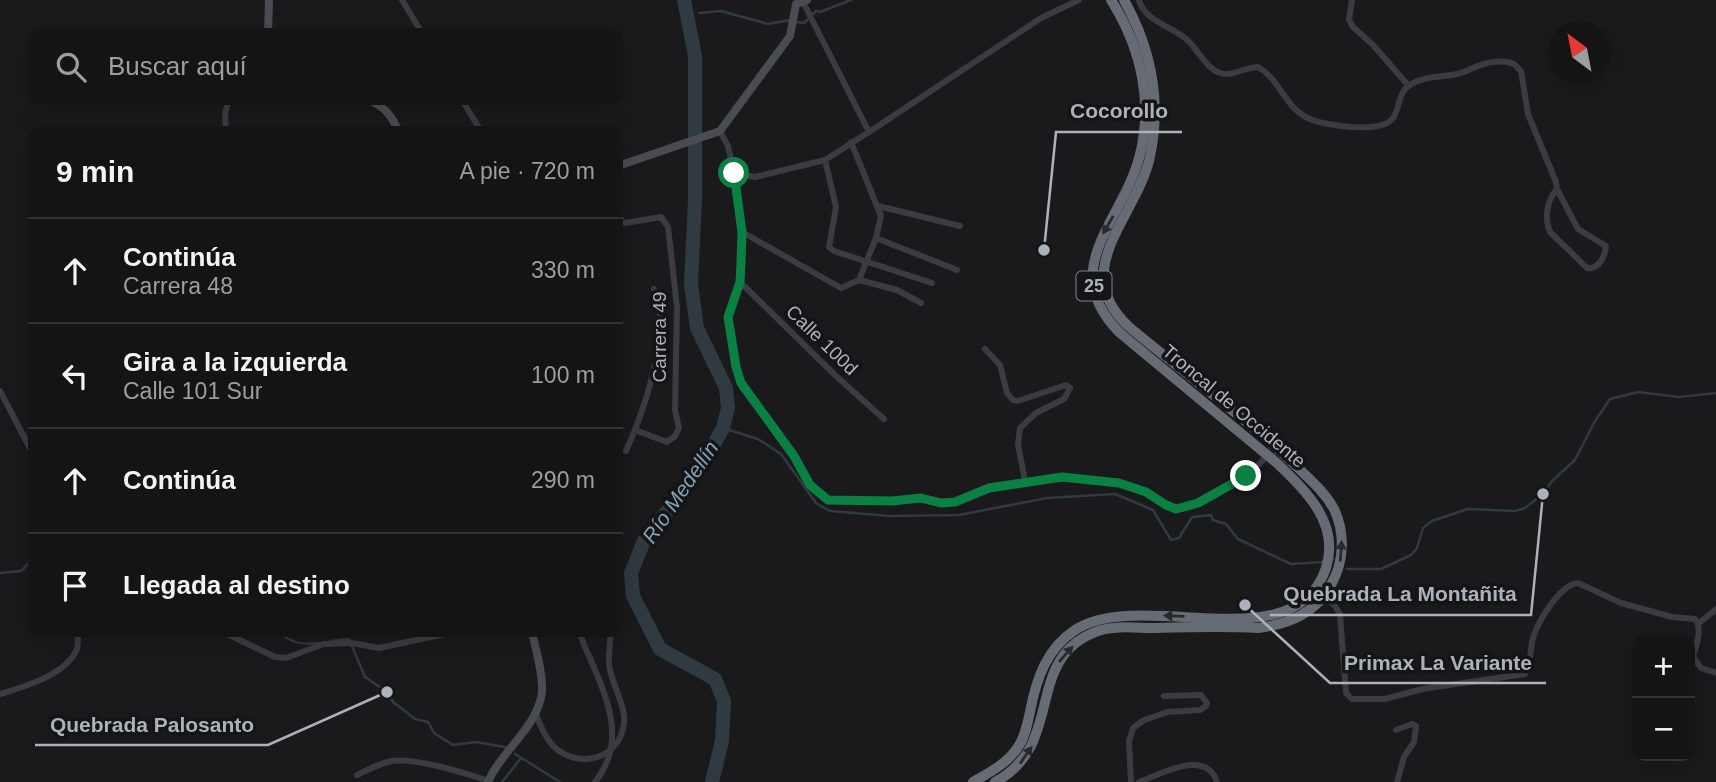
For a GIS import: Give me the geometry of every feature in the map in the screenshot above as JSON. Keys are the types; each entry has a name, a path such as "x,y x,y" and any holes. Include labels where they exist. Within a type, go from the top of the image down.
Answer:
{"highway":[{"name":"Troncal de Occidente","path":"973,782 1004,763 1020,745 1041,671 1056,647 1078,628 1108,617 1265,617 1290,610 1314,591 1328,563 1328,532 1321,513 1309,496 1268,455 1120,333 1098,302 1093,271 1097,248 1135,174 1145,126 1141,68 1135,48 1111,0"},
{"name":"Troncal de Occidente","path":"995,782 1013,771 1028,753 1038,731 1053,673 1070,648 1087,636 1114,628 1258,628 1280,625 1307,612 1324,596 1336,575 1341,554 1340,527 1330,502 1322,491 1276,447 1128,326 1114,311 1106,292 1103,272 1106,252 1144,177 1155,120 1151,67 1136,23 1124,0"}],"street":[{"path":"268,28 269,0"},
{"path":"402,0 419,28"},
{"path":"734,173 755,177 825,160 1041,18 1079,0"},
{"path":"1139,0 1145,12 1188,40 1216,71 1230,74 1243,68 1258,67 1270,76 1295,111 1323,124 1378,126 1394,117 1408,85 1459,73 1485,63 1514,64 1521,71 1528,114 1554,175 1557,189 1578,229 1606,246 1599,264 1595,267 1587,268 1550,232 1547,211 1553,192 1557,189"},
{"path":"1352,0 1349,20 1353,27 1373,45 1408,85"},
{"path":"623,164 720,131 790,36 796,4 806,4 869,132"},
{"path":"226,126 227,105"},
{"path":"379,105 390,114 396,126"},
{"path":"465,105 478,126"},
{"path":"720,131 728,146 734,173 742,232 740,282 728,317 741,383 794,456 810,485 828,500 892,501 921,498 941,503 955,502 989,488 1062,477 1119,483 1146,492 1176,509 1198,503 1232,485 1268,455"},
{"path":"851,142 881,216 876,238 859,280"},
{"path":"825,160 836,207 829,247 834,251 932,283"},
{"path":"878,206 960,226"},
{"name":"Carrera 49","path":"623,222 661,217 668,227 677,307 675,410 678,428 675,436 667,442 635,430"},
{"path":"742,232 841,288 859,280 897,290 921,303"},
{"path":"876,238 957,270"},
{"name":"Calle 100d","path":"740,282 884,419"},
{"name":"Carrera 49","path":"626,451 635,430 660,336 660,312 654,289"},
{"path":"660,336 676,334"},
{"path":"985,349 1000,365 1007,393 1013,400 1018,401 1066,385 1070,388 1064,399 1036,414 1020,428 1019,454 1025,481"},
{"path":"0,391 28,444"},
{"path":"1324,596 1340,614 1346,693 1352,699 1385,699 1435,687 1525,674 1528,670 1532,639 1542,618 1570,584 1578,583 1621,603 1672,617 1695,619 1699,623"},
{"path":"1716,609 1699,623 1693,657 1701,668 1716,673"},
{"path":"0,694 18,689 62,667 77,648 78,637"},
{"path":"233,637 275,657 286,658 316,646 351,643 379,648 431,637"},
{"path":"357,775 385,762 401,760 461,772 489,781 502,757 536,714 542,681 533,637"},
{"path":"581,637 607,701 611,720 611,750 606,768 595,782"},
{"path":"536,714 547,738 556,748 568,755 578,759 595,760 611,750 621,736 625,720 610,665 610,637"},
{"path":"1131,782 1129,741 1133,728 1144,720 1168,712 1200,710 1207,703 1201,695 1164,696"},
{"path":"1396,730 1412,724 1416,726 1417,733 1404,757 1396,782"},
{"path":"1139,782 1189,764 1205,766 1214,773 1217,782"}],"waterway":[{"name":"Río Medellín","path":"684,0 695,56 695,200 691,284 697,328 726,388 728,408 723,428 700,469 644,541 631,573 633,596 660,649 715,679 724,701 722,741 712,782"},
{"path":"796,22 804,23 816,11 820,12 851,0"},
{"path":"699,13 721,11 768,24 790,20"},
{"path":"1347,569 1381,569 1411,555 1417,548 1423,528 1432,521 1468,509 1515,511 1525,508 1543,494 1552,481 1575,460 1610,399 1638,392 1679,397 1716,393"},
{"path":"723,428 758,439 781,454 816,503 830,511 890,516 959,515 1047,498 1115,494 1153,510 1171,540 1179,538 1192,517 1211,515 1213,520 1226,524 1238,539 1291,564 1325,562"},
{"path":"0,573 21,571 28,564"},
{"path":"285,637 298,642 321,643"},
{"path":"331,641 349,639 365,677 387,692 393,702 415,719 428,722 434,733 453,745 476,742 505,747"},
{"path":"515,754 560,782"},
{"path":"502,782 521,758"}],"place":[{"name":"Cocorollo","path":"1044,250"},
{"name":"Quebrada La Montañita","path":"1543,494"},
{"name":"Primax La Variante","path":"1245,605"},
{"name":"Quebrada Palosanto","path":"387,692"}],"route":[{"path":"734,173 742,232 741,263 740,282 728,317 736,367 741,383 794,456 810,485 828,500 892,501 921,498 941,503 955,502 989,488 1062,477 1119,483 1146,492 1176,509 1198,503 1246,476"}]}
